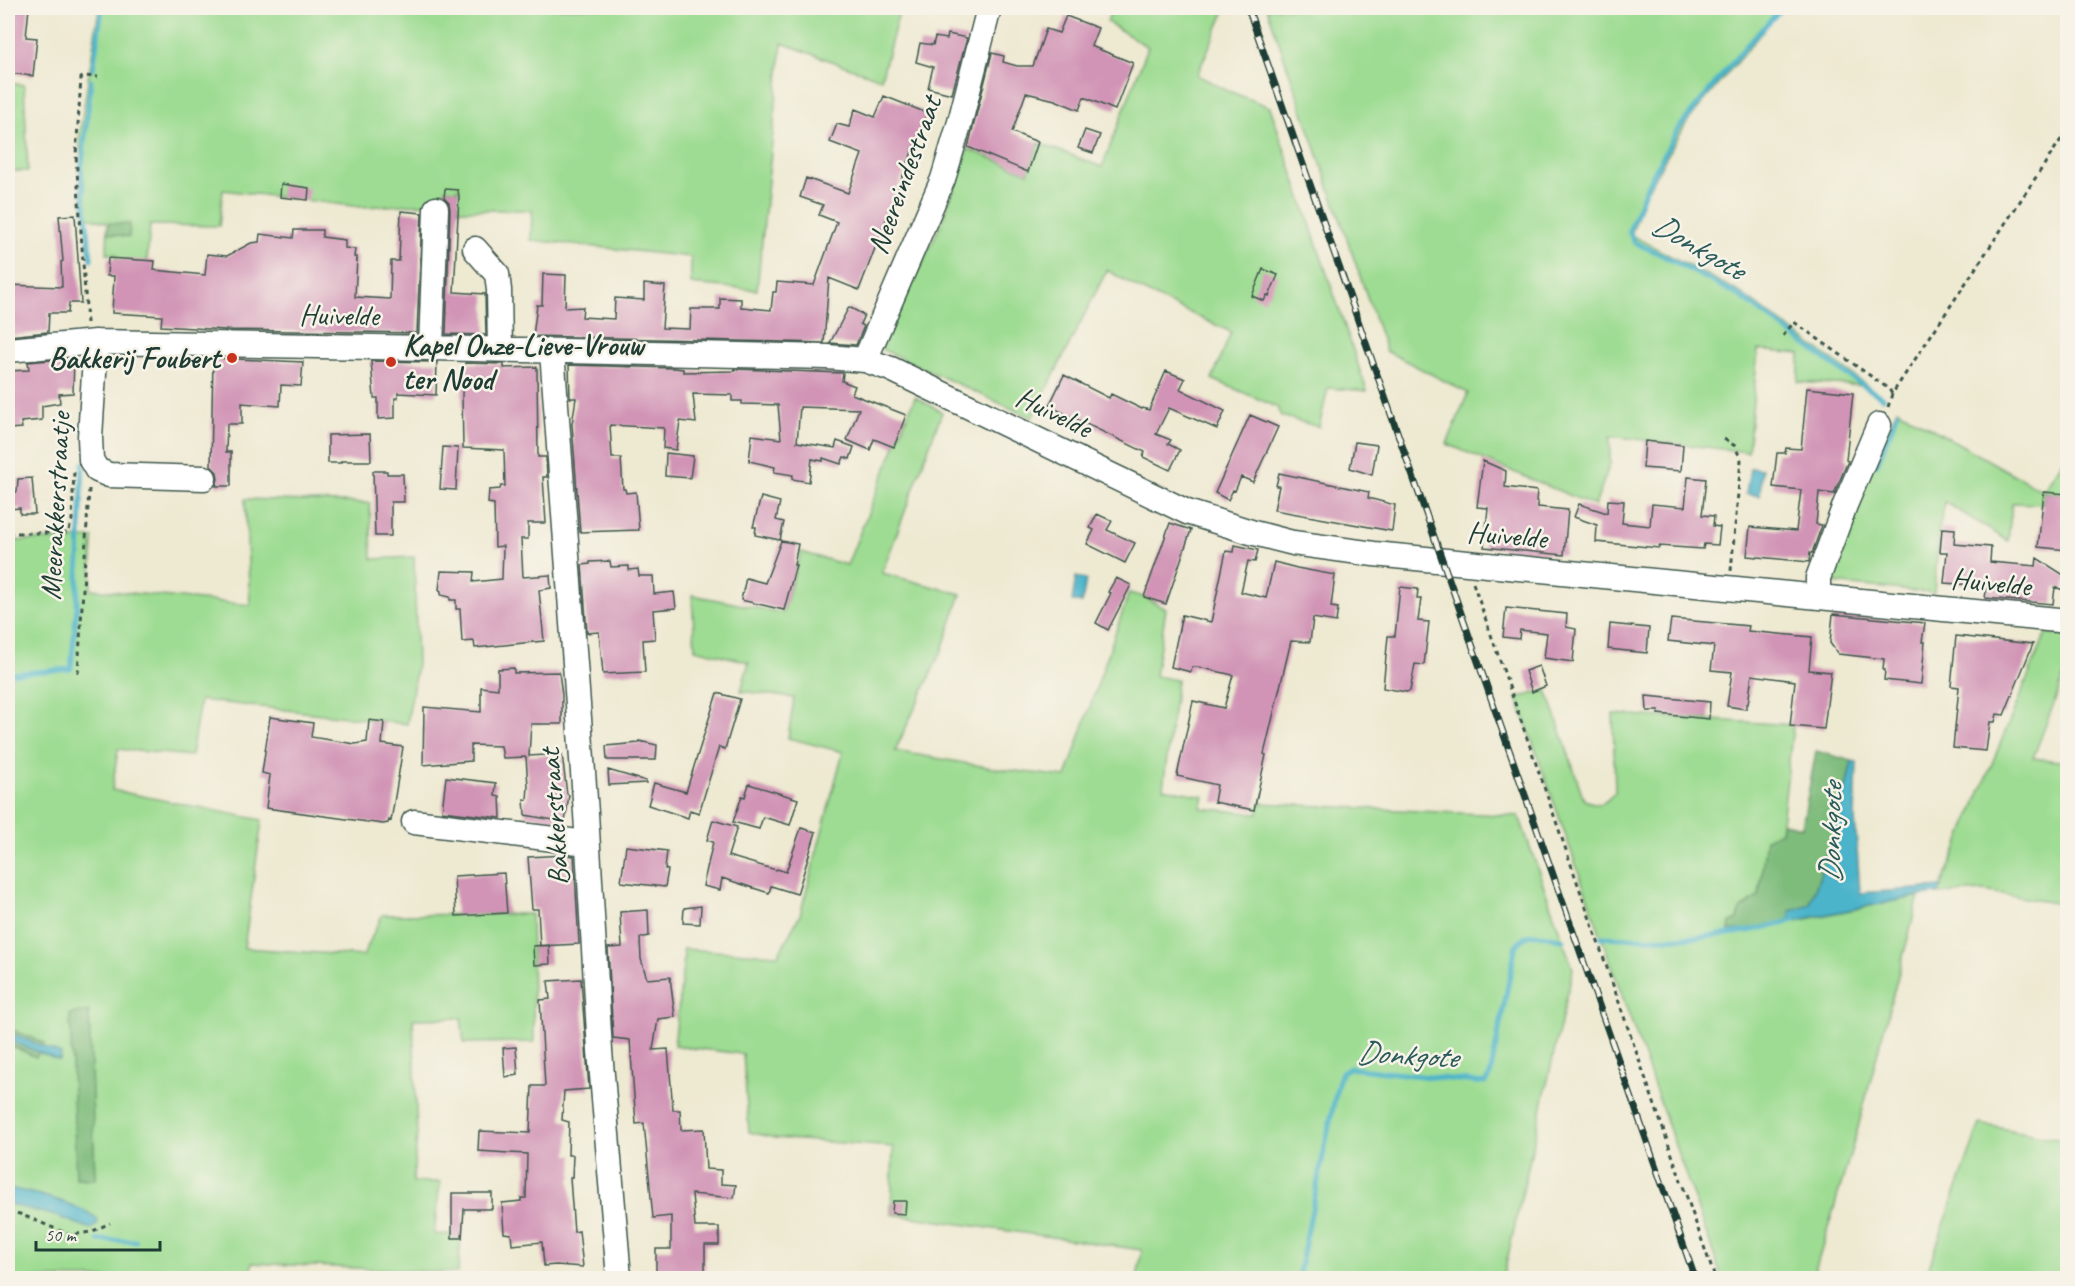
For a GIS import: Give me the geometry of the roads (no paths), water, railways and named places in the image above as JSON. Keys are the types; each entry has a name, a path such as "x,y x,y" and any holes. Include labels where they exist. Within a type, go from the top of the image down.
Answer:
{"street":[{"name":"Neereindestraat","path":"865,360 943,179 989,8"},
{"path":"431,348 436,209"},
{"path":"475,249 497,274 500,290 500,349"},
{"name":"Huivelde","path":"8,350 92,342 500,349 827,357 865,360 891,369 1187,512 1293,543 1334,550 2067,621"},
{"name":"Meerakkerstraatje","path":"92,342 90,437 82,461 109,474 204,478"},
{"name":"Bakkerstraat","path":"552,351 588,843 600,1051 620,1278"},
{"path":"1818,597 1818,578 1845,505 1879,426"},
{"path":"414,822 588,843"}],"water":[{"path":"1750,468 1762,469 1760,496 1746,494"},
{"path":"1076,577 1086,579 1082,603 1072,601"},
{"path":"1852,761 1857,762 1855,817 1860,893 1942,887 1938,894 1789,922 1790,911 1810,904 1834,833"},
{"path":"8,1032 61,1054 60,1061 8,1040"},
{"path":"8,1188 67,1203 98,1219 97,1225 91,1229 56,1216 8,1204"}],"waterway":[{"path":"93,69 102,8"},
{"name":"Donkgote","path":"1782,8 1745,47 1678,129 1648,184 1629,231 1635,243 1740,296 1847,375 1883,398"},
{"path":"91,81 81,172 91,259"},
{"name":"Donkgote","path":"1877,464 1898,412"},
{"path":"8,674 71,669 77,604 83,463"},
{"name":"Donkgote","path":"1601,937 1675,938 1723,935 1796,919"},
{"name":"Donkgote","path":"1298,1278 1342,1072 1349,1068 1485,1083 1490,1076 1516,945 1527,936 1533,935 1564,940"},
{"path":"98,1240 136,1241"}],"railway":[{"path":"1248,8 1695,1278"}],"place":[{"name":"Bakkerij Foubert","path":"232,358"},
{"name":"Kapel Onze-Lieve-Vrouw ter Nood","path":"391,362"}]}
